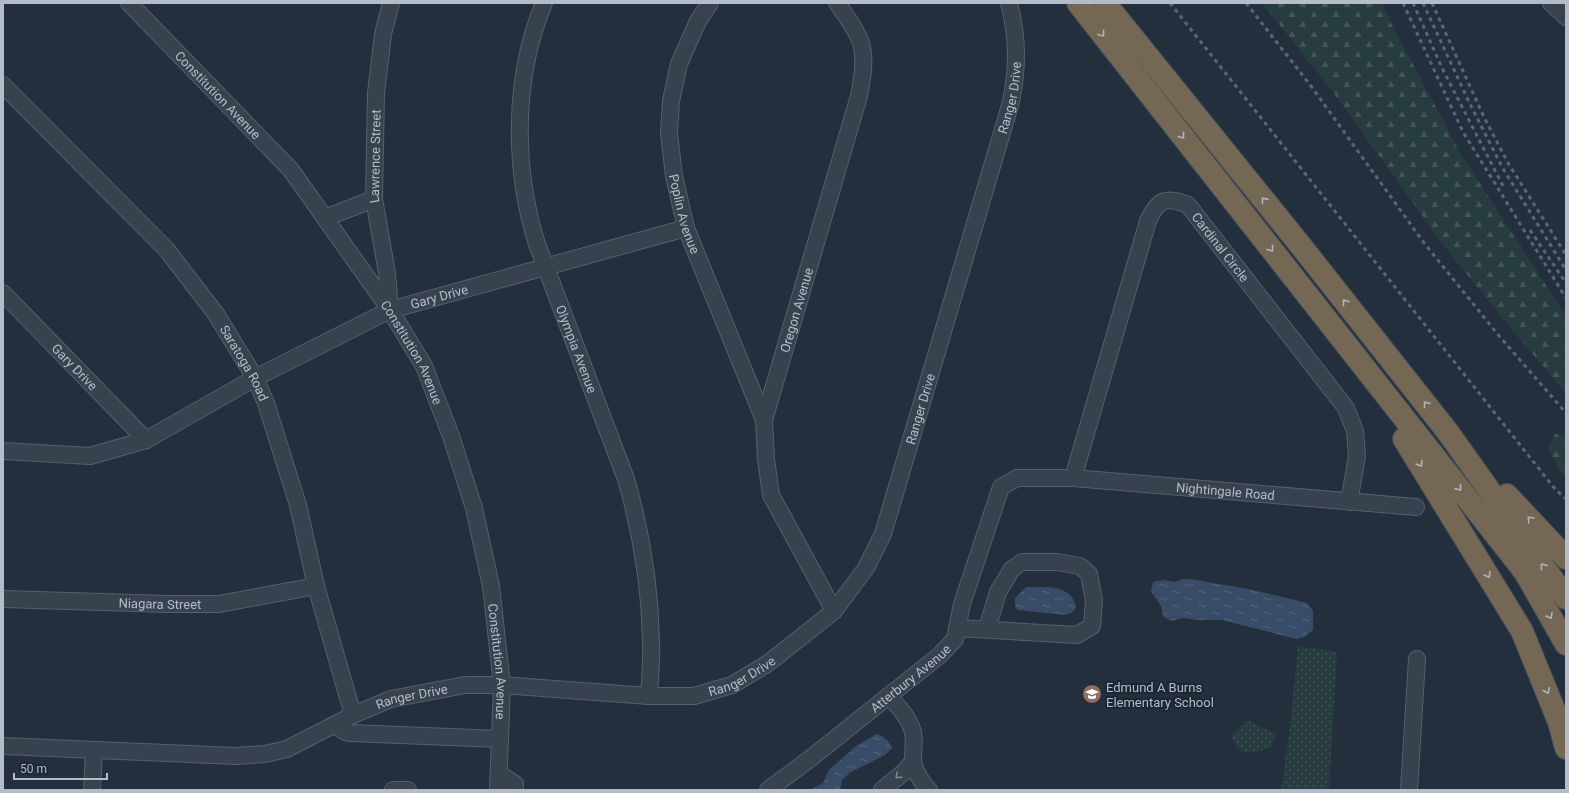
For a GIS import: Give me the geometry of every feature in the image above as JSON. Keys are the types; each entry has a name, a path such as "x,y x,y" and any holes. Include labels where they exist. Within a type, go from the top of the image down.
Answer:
{"highway":[{"path":"1078,3 1525,572 1566,644"},
{"path":"1105,3 1296,239 1447,431 1566,598"},
{"path":"1305,292 1416,458 1522,631 1559,722 1566,748"},
{"path":"1447,431 1566,558"}],"street":[{"name":"Constitution Avenue","path":"129,3 291,170 390,310 424,366 452,436 474,508 491,586 502,685 499,782"},
{"name":"Lawrence Street","path":"390,310 387,273 374,199 376,93 383,34 391,3"},
{"name":"Olympia Avenue","path":"544,3 535,23 524,76 520,109 522,166 525,197 530,221 546,268 623,472 634,506 646,571 651,641 649,696"},
{"name":"Poplin Avenue","path":"710,3 698,21 679,64 670,101 669,133 674,176 686,228 764,420"},
{"name":"Oregon Avenue","path":"834,611 771,495 766,459 764,420 860,96 863,71 861,44 851,22 837,3"},
{"name":"Ranger Drive","path":"3,746 236,756 265,754 287,749 353,715 391,699 464,685 502,685 649,696 694,696 732,685 767,664 834,611 866,568 883,534 1011,102 1016,77 1017,60 1014,26 1009,3"},
{"path":"1551,3 1566,17"},
{"name":"Saratoga Road","path":"3,85 166,250 216,314 255,378 266,403 298,505 316,586 353,715"},
{"path":"325,218 374,199"},
{"name":"Cardinal Circle","path":"1073,478 1148,221 1154,208 1165,200 1177,200 1188,205 1346,408 1355,431 1356,456 1349,502"},
{"name":"Gary Drive","path":"3,451 90,456 146,440 255,378 390,310 686,228"},
{"name":"Gary Drive","path":"3,293 146,440"},
{"name":"Atterbury Avenue","path":"768,790 888,696 940,654 955,639 962,604 1001,487 1017,478 1034,479"},
{"name":"Nightingale Road","path":"1034,479 1073,478 1416,508"},
{"path":"957,628 1077,634 1092,626 1094,600 1089,574 1080,566 1057,562 1022,562 1012,569 998,592 987,629"},
{"name":"Niagara Street","path":"3,599 218,604 316,586"},
{"path":"1409,790 1417,659"},
{"path":"888,696 904,712 912,726 914,739 913,761 919,776 929,790"},
{"path":"335,724 345,732 351,733 500,739"},
{"path":"92,790 94,750"},
{"path":"882,790 904,772 913,761"},
{"path":"499,782 515,784 515,790"},
{"path":"392,785 408,790"}],"green space":[{"path":"1262,3 1382,3 1393,27 1462,156 1566,316 1566,393 1444,246 1333,92"},
{"path":"1555,434 1566,436 1566,477 1559,470 1548,448"},
{"path":"1298,646 1337,652 1329,790 1281,790 1289,735"},
{"path":"1247,720 1275,734 1273,746 1250,753 1237,747 1231,736"}],"water":[{"path":"1184,579 1262,592 1307,603 1313,611 1313,630 1304,637 1296,639 1222,620 1197,620 1183,618 1171,621 1163,616 1161,606 1151,591 1153,582 1164,580 1174,582"},
{"path":"1026,587 1057,588 1070,595 1074,600 1076,608 1073,612 1065,615 1018,610 1015,606 1015,598"},
{"path":"877,734 882,736 890,743 892,748 885,755 849,773 842,780 840,790 810,790 823,783 829,770 856,746"}],"railway":[{"path":"1170,3 1555,489 1566,499"},
{"path":"1246,3 1311,86 1424,243 1500,337 1566,413"},
{"path":"1403,3 1463,132 1566,298"},
{"path":"1413,3 1443,70 1503,186"},
{"path":"1423,3 1468,100 1502,167 1566,270"},
{"path":"1432,3 1484,117 1508,163 1566,255"},
{"path":"1530,230 1566,283"}],"place":[{"name":"Edmund A Burns Elementary School","path":"1092,694"}]}
